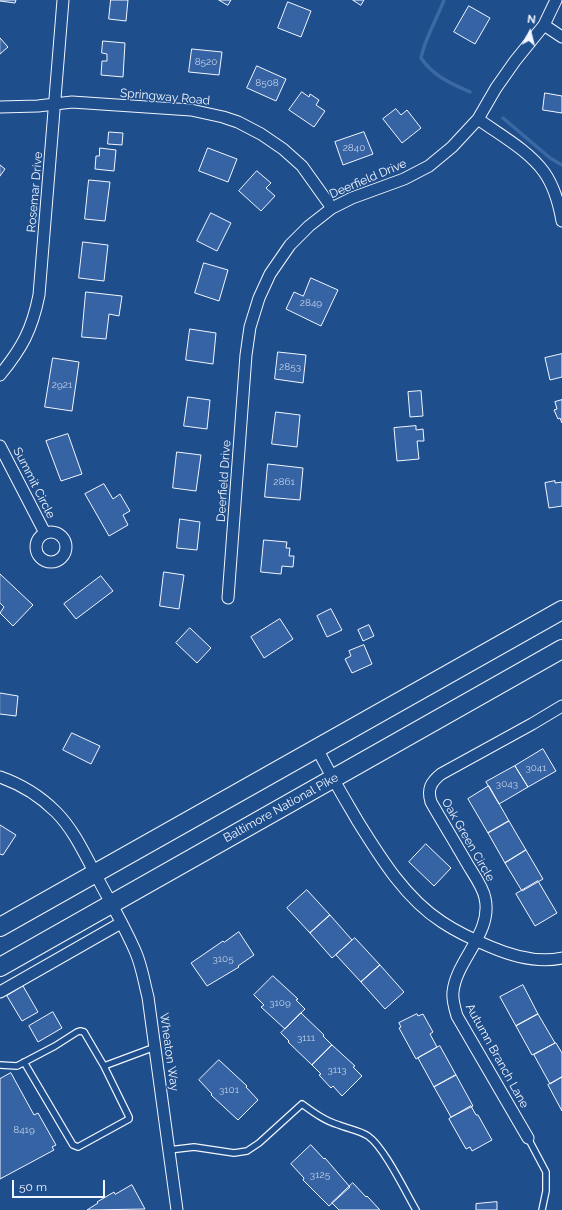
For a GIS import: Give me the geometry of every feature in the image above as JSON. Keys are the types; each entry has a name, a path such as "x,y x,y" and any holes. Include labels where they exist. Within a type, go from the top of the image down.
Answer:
{"main road":[{"path":"0,927 562,610"},
{"name":"Baltimore National Pike","path":"0,967 562,649"}],"street":[{"name":"Rosemar Drive","path":"0,375 16,355 28,335 37,308 63,0"},
{"name":"Deerfield Drive","path":"228,598 246,355 250,327 259,298 270,274 290,245 309,226 332,208 352,198 404,179 429,166 452,147 478,119 496,88 544,25 556,0"},
{"path":"544,25 562,38"},
{"name":"Springway Road","path":"0,107 38,106 72,102 191,110 224,117 238,122 261,134 283,149 302,166 332,208"},
{"path":"478,119 529,156 544,172 553,187 562,221"},
{"name":"Summit Circle","path":"0,446 45,533"},
{"name":"Oak Green Circle","path":"476,941 485,917 485,897 478,881 431,802 429,796 430,787 433,780 441,774 562,706"},
{"path":"317,748 332,778 371,842 387,866 422,906 442,922 476,941 500,951 525,958 553,960 562,958"},
{"name":"Wheaton Way","path":"0,777 26,789 42,800 56,812 70,830 111,903 136,954 143,973 155,1047 177,1210"},
{"path":"0,992 121,923"},
{"name":"Autumn Branch Lane","path":"476,941 455,981 453,993 454,1006 457,1016 528,1138"}],"lane":[{"path":"0,1065 17,1066 24,1062 80,1031 84,1032 104,1066 129,1117 127,1120 78,1147 73,1146 24,1062"},
{"path":"104,1066 155,1047"},
{"path":"169,1150 194,1147 234,1153 247,1151 259,1143 302,1104 316,1114 338,1125 354,1129 368,1136 383,1153 416,1210"},
{"path":"528,1138 546,1172 546,1191 542,1210"}],"building":[{"path":"0,0 16,0 15,3"},
{"path":"111,0 128,0 126,21 109,19"},
{"path":"219,0 231,0 228,5"},
{"path":"353,0 364,0 361,5"},
{"path":"288,2 311,11 301,37 278,28"},
{"path":"469,6 490,18 475,44 454,32"},
{"path":"0,38 8,47 0,54"},
{"path":"103,41 125,43 123,77 101,75 102,61 107,61 107,54 102,53"},
{"path":"192,49 222,52 219,75 189,72"},
{"path":"257,66 286,79 276,101 247,88"},
{"path":"302,92 309,97 310,94 319,100 316,105 325,111 314,127 289,110"},
{"path":"545,93 562,96 562,113 543,110"},
{"path":"396,109 401,115 407,110 421,128 402,143 383,119"},
{"path":"109,132 123,133 122,145 108,144"},
{"path":"364,132 373,154 343,165 335,142"},
{"path":"100,148 116,150 114,171 95,169 96,156 99,156"},
{"path":"208,148 237,159 228,182 199,171"},
{"path":"0,165 5,169 0,176"},
{"path":"257,171 271,183 266,188 275,196 261,211 239,191"},
{"path":"89,180 110,182 105,221 85,219"},
{"path":"211,213 231,223 217,251 197,241"},
{"path":"83,242 108,245 104,281 79,278"},
{"path":"204,263 228,270 219,301 195,293"},
{"path":"311,278 338,290 321,326 286,309 294,292 303,296"},
{"path":"86,292 122,296 119,316 109,314 106,339 82,337"},
{"path":"190,329 216,333 213,364 186,360"},
{"path":"278,352 306,355 303,383 275,379"},
{"path":"562,354 562,377 550,380 545,358"},
{"path":"53,358 79,362 72,411 45,407"},
{"path":"421,391 423,416 410,417 408,392"},
{"path":"188,397 210,400 207,429 184,426"},
{"path":"562,400 562,423 560,418 558,419 554,410 557,409 555,402"},
{"path":"276,412 300,415 297,447 272,444"},
{"path":"416,426 416,430 423,429 424,441 417,441 419,459 397,461 394,428"},
{"path":"68,434 82,474 61,481 46,441"},
{"path":"177,452 201,455 196,491 173,488"},
{"path":"268,464 303,468 300,500 265,497"},
{"path":"555,481 555,483 562,482 562,506 549,508 545,483"},
{"path":"104,484 113,499 120,494 130,511 123,515 128,525 109,536 85,494"},
{"path":"180,519 200,522 197,550 177,548"},
{"path":"264,540 287,542 286,548 290,548 289,556 294,556 293,567 282,566 281,574 261,572"},
{"path":"164,572 184,575 179,609 160,606"},
{"path":"0,574 33,605 13,626 0,613 4,607 0,603"},
{"path":"101,576 113,591 76,619 64,604"},
{"path":"331,609 342,630 327,637 317,616"},
{"path":"280,619 293,639 264,658 251,637"},
{"path":"369,625 374,636 363,641 358,630"},
{"path":"190,628 211,648 197,663 176,643"},
{"path":"364,645 372,664 352,673 345,659 351,656 349,651"},
{"path":"0,693 18,696 16,716 0,714"},
{"path":"72,733 100,746 91,764 63,750"},
{"path":"543,749 556,771 528,787 515,766"},
{"path":"515,766 528,787 499,804 486,782"},
{"path":"489,786 509,821 488,833 468,799"},
{"path":"509,821 526,850 505,863 488,833"},
{"path":"0,825 16,835 3,855 0,854"},
{"path":"426,844 451,868 434,886 409,862"},
{"path":"526,850 543,879 522,891 505,863"},
{"path":"538,881 557,913 535,926 516,894"},
{"path":"307,890 330,915 310,933 287,908"},
{"path":"330,915 352,940 332,958 310,933"},
{"path":"239,932 254,955 238,966 239,967 207,986 191,963"},
{"path":"355,938 380,965 361,982 336,955"},
{"path":"380,965 404,992 385,1009 361,982"},
{"path":"273,976 298,999 296,1000 305,1009 285,1029 261,1007 264,1005 254,995"},
{"path":"523,985 538,1014 516,1026 500,997"},
{"path":"23,986 38,1012 22,1021 7,996"},
{"path":"53,1012 62,1028 38,1042 29,1026"},
{"path":"301,1013 324,1035 323,1036 332,1045 312,1065 288,1042 289,1041 281,1033"},
{"path":"417,1014 418,1016 423,1014 433,1032 430,1034 437,1047 416,1059 399,1028 401,1027 399,1023"},
{"path":"538,1014 555,1043 532,1055 516,1026"},
{"path":"556,1043 562,1053 562,1077 550,1084 534,1055"},
{"path":"332,1045 355,1066 353,1067 362,1076 342,1096 333,1086 331,1088 319,1075 321,1074 312,1065"},
{"path":"440,1046 456,1075 434,1087 418,1058"},
{"path":"219,1060 247,1086 246,1087 258,1100 238,1120 211,1095 212,1094 199,1080"},
{"path":"11,1073 34,1115 38,1113 56,1145 52,1147 54,1150 0,1179 0,1079"},
{"path":"456,1075 473,1106 451,1117 434,1087"},
{"path":"562,1077 562,1111 548,1085"},
{"path":"471,1106 476,1115 478,1115 492,1140 472,1151 470,1147 466,1149 449,1119"},
{"path":"311,1145 324,1159 325,1158 350,1187 329,1206 303,1180 304,1178 291,1164"},
{"path":"353,1183 380,1210 339,1210 332,1203"},
{"path":"132,1185 145,1209 87,1210 114,1192 115,1194"},
{"path":"497,1202 497,1210 476,1210 476,1204"}],"waterway":[{"path":"444,0 428,36 421,58 437,75 470,92"},
{"path":"503,118 550,158 562,165"}]}
